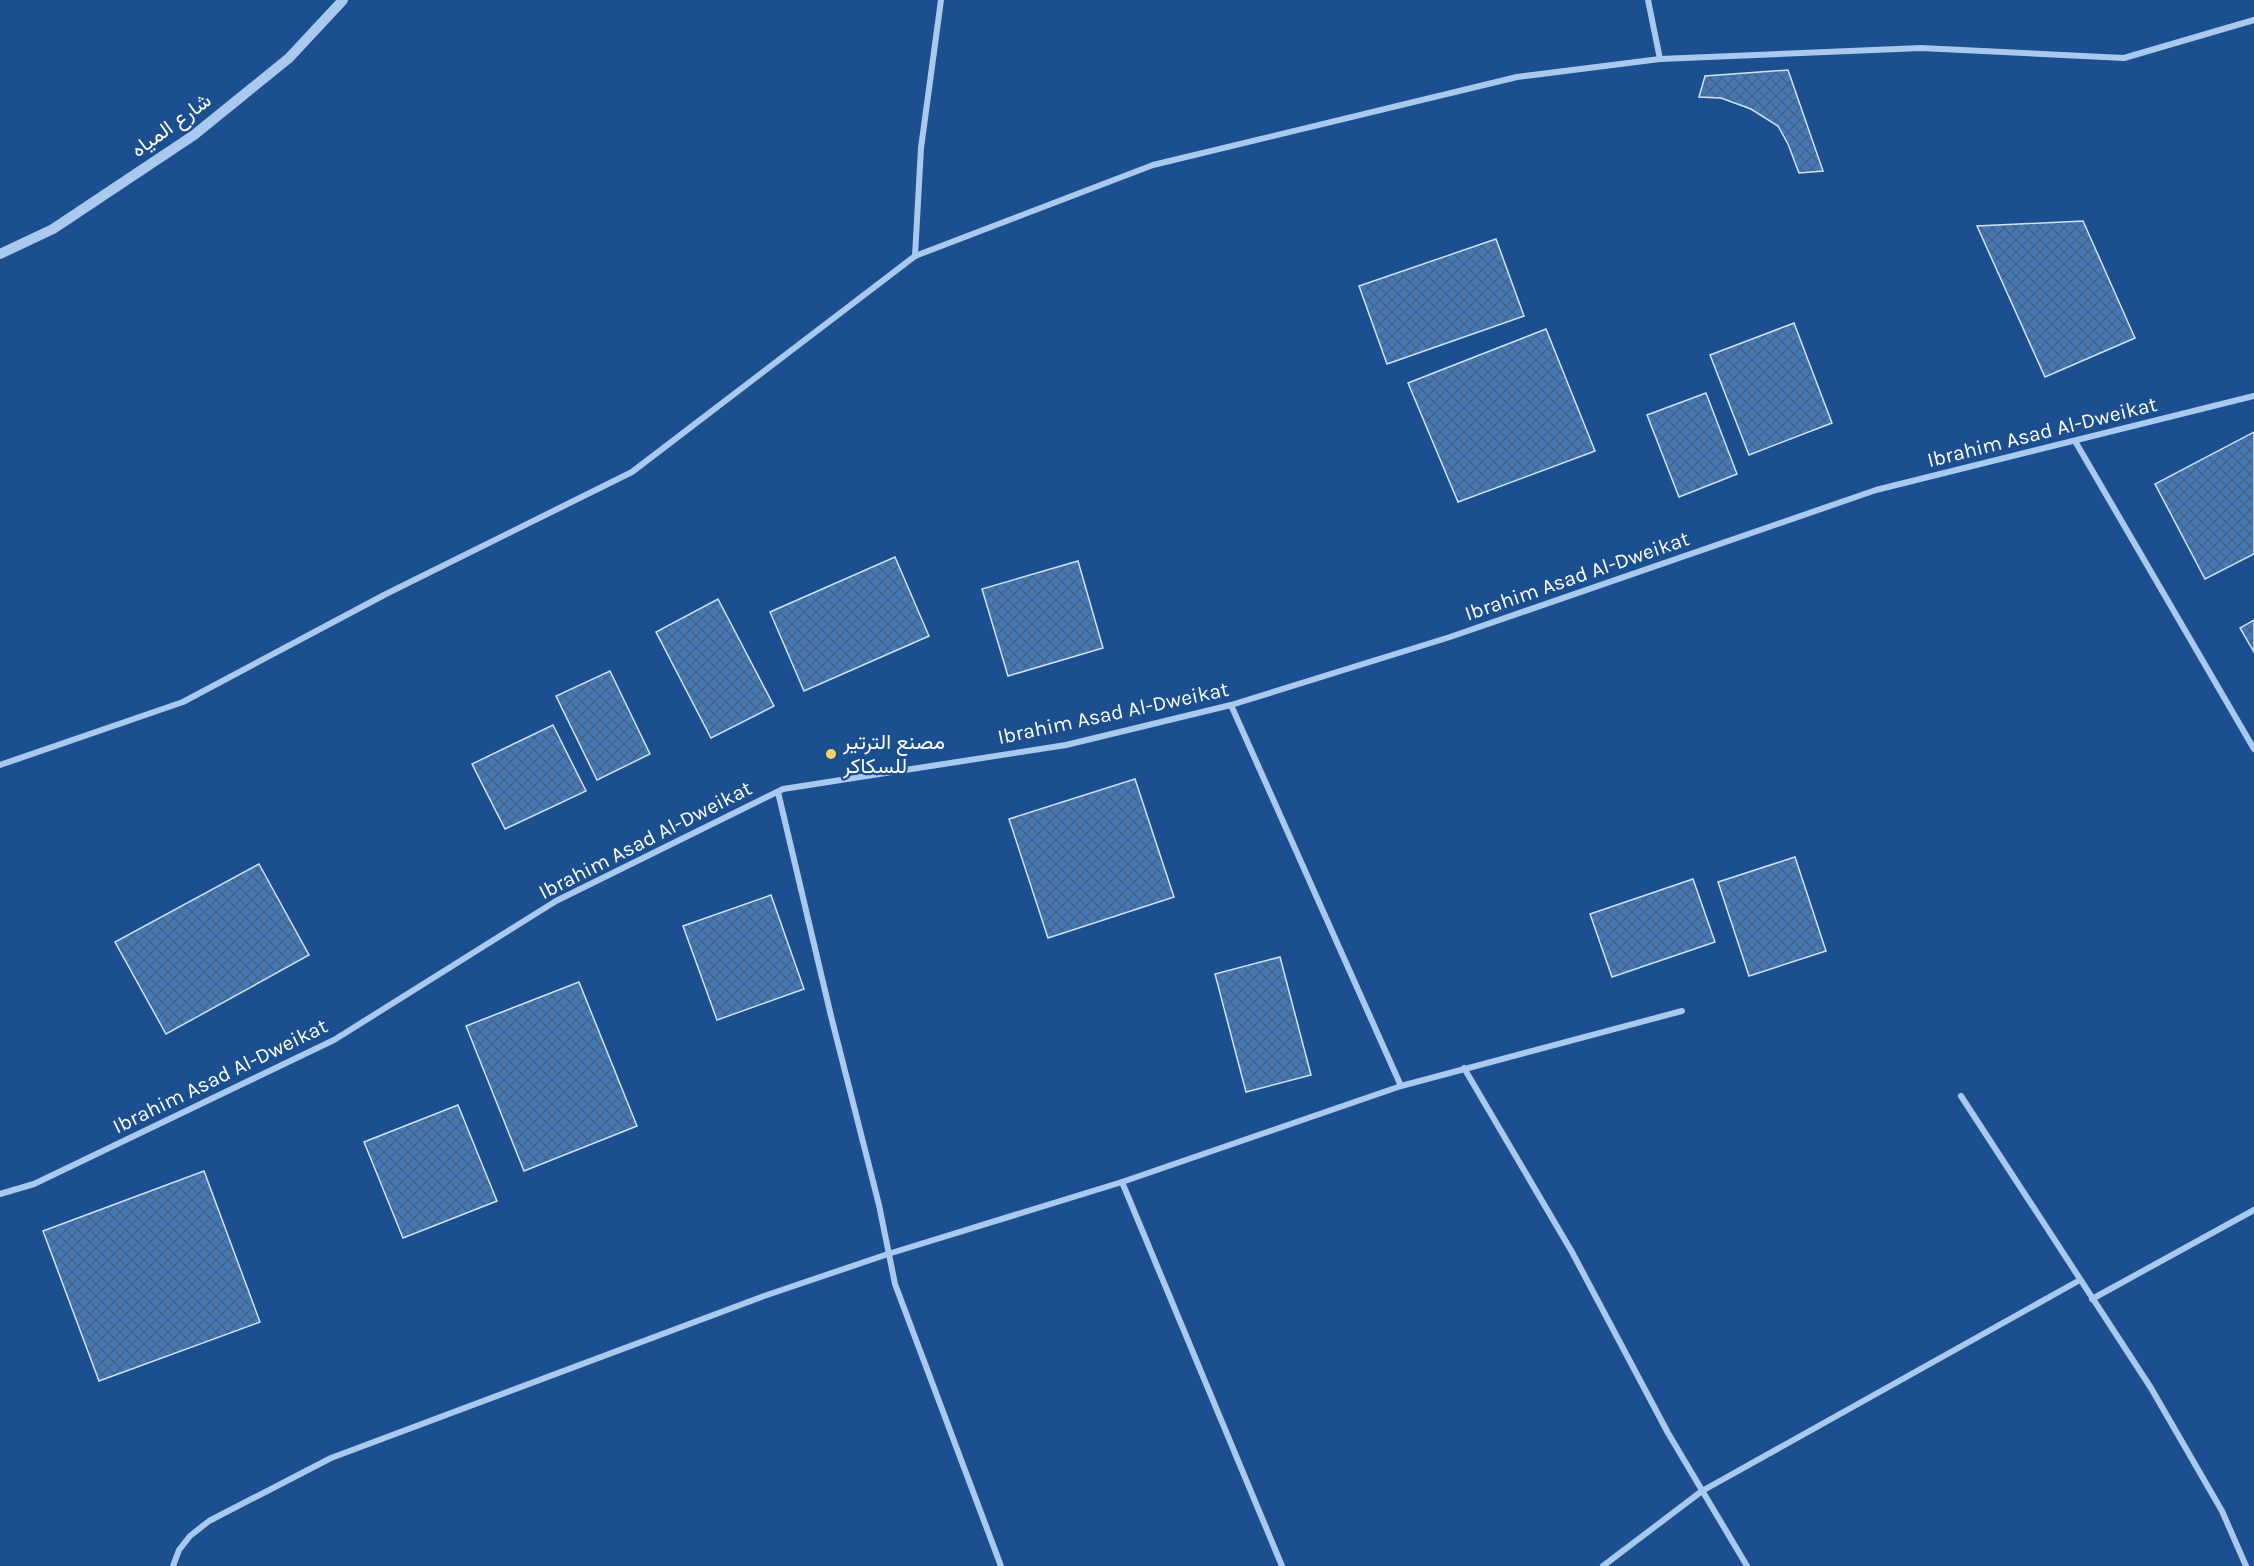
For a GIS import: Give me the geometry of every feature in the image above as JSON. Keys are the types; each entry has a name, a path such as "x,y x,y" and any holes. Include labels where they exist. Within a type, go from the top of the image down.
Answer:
{"street":[{"name":"شارع المياه","path":"0,254 53,229 194,135 289,58 344,0"},
{"path":"915,256 921,148 941,0"},
{"path":"1648,0 1660,59"},
{"path":"0,765 183,702 386,594 632,472 915,256 1153,165 1516,77 1660,59 1921,48 2124,58 2254,20"},
{"name":"Ibrahim Asad Al-Dweikat","path":"0,1194 34,1184 334,1040 556,901 783,789 1066,745 1231,705 1461,633 1876,490 2254,396"},
{"path":"2075,441 2254,749"},
{"path":"1231,705 1401,1086"},
{"path":"778,792 831,1016 879,1204 895,1284 1001,1566"},
{"path":"173,1566 179,1550 190,1536 209,1521 331,1458 753,1300 888,1254 1122,1182 1401,1086 1682,1011"},
{"path":"1464,1068 1572,1252 1668,1432 1747,1566"},
{"path":"1960,1096 2151,1388 2222,1511 2246,1566"},
{"path":"1122,1182 1282,1566"},
{"path":"2092,1299 2254,1210"},
{"path":"1603,1566 1702,1491 2080,1280"}],"building":[{"path":"1788,70 1823,171 1799,173 1778,126 1751,109 1721,98 1699,97 1705,76"},
{"path":"2083,221 2135,338 2045,377 1977,226"},
{"path":"1496,239 1524,316 1387,364 1359,286"},
{"path":"1794,323 1832,423 1749,455 1710,355"},
{"path":"1546,329 1595,451 1458,502 1408,383"},
{"path":"1706,393 1737,474 1679,497 1647,415"},
{"path":"2254,432 2254,554 2205,579 2155,484"},
{"path":"895,557 929,636 804,691 770,612"},
{"path":"1078,561 1103,648 1008,676 982,589"},
{"path":"718,599 774,706 711,738 656,632"},
{"path":"2254,620 2254,652 2240,628"},
{"path":"610,671 650,754 597,780 556,696"},
{"path":"553,725 586,791 505,829 472,764"},
{"path":"1135,779 1174,897 1048,938 1009,819"},
{"path":"1795,857 1826,951 1749,976 1718,882"},
{"path":"259,864 309,955 166,1034 115,942"},
{"path":"1693,879 1715,942 1612,977 1590,914"},
{"path":"771,895 804,989 717,1020 683,926"},
{"path":"1280,957 1311,1075 1246,1092 1215,974"},
{"path":"579,982 637,1126 524,1171 466,1026"},
{"path":"458,1105 497,1201 403,1238 364,1142"},
{"path":"204,1171 260,1322 99,1381 43,1231"}],"place":[{"name":"مصنع الترتير للسكاكر","path":"831,754"}]}
